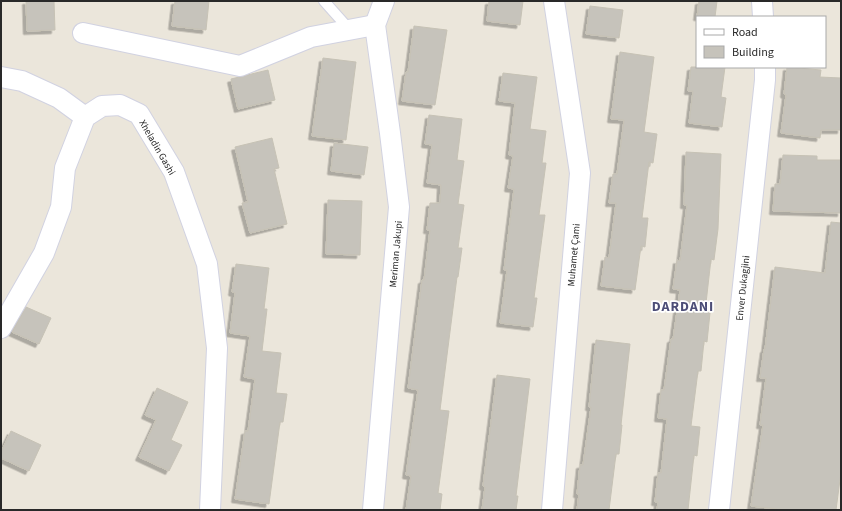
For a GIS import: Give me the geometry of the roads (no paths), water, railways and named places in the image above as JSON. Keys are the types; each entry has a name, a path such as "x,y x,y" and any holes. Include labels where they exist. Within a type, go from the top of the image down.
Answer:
{"street":[{"path":"83,32 240,66 311,37 374,25 384,1"},
{"name":"Muhamet Çami","path":"552,510 580,173 554,1"},
{"path":"762,1 763,16"},
{"name":"Meriman Jakupi","path":"373,510 399,207 390,132 374,25"},
{"name":"Enver Dukagjini","path":"719,510 765,80 765,68"},
{"path":"1,77 22,81 60,98 85,117 65,168 61,208 44,254 1,328"},
{"name":"Xheladin Gashi","path":"85,117 102,106 120,105 140,114 174,172 207,264 217,348 210,510"}],"lane":[{"path":"324,1 349,30"}],"district":[{"name":"DARDANI","path":"683,306"}]}
